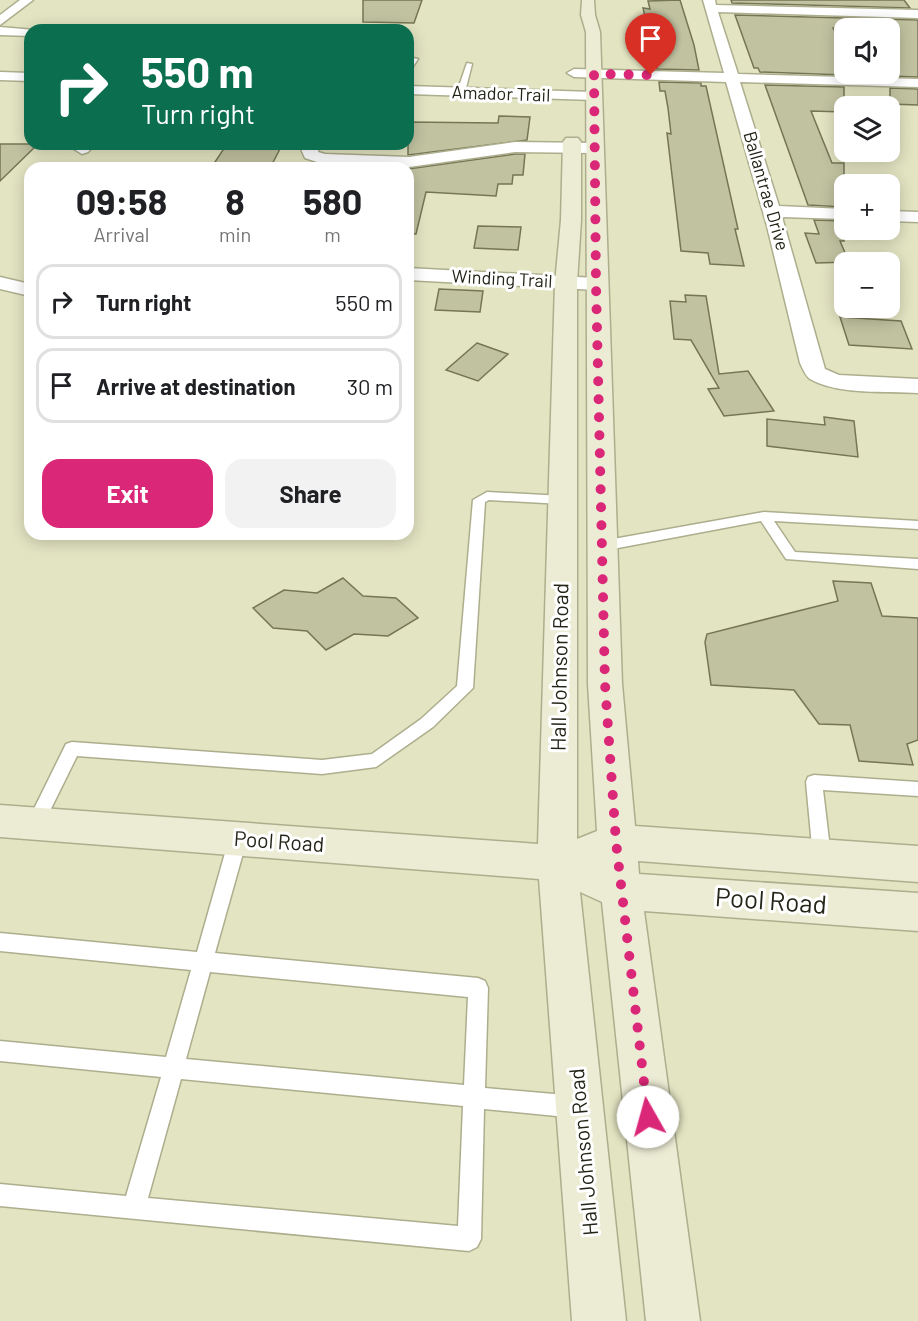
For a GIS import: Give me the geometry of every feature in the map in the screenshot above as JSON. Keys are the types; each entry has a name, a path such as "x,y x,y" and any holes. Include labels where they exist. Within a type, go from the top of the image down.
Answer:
{"main road":[{"name":"Hall Johnson Road","path":"578,32 588,8"},
{"name":"Hall Johnson Road","path":"588,8 593,32 594,74 584,96 572,148 571,220 566,283 557,863 599,1321"},
{"name":"Hall Johnson Road","path":"576,56 574,73 584,96 594,148 605,684 616,842 673,1321"},
{"path":"562,544 602,546"},
{"name":"Pool Road","path":"17,822 557,863 621,891 918,912"},
{"name":"Pool Road","path":"557,863 616,842 918,864"}],"street":[{"path":"0,21 27,0"},
{"path":"710,4 918,14"},
{"name":"Ballantrae Drive","path":"710,4 772,211 795,292 811,363 816,373 835,381 918,386"},
{"path":"0,31 24,32"},
{"path":"574,73 918,83"},
{"path":"0,76 24,77"},
{"name":"Amador Trail","path":"414,90 584,96"},
{"path":"309,150 311,154 323,159 409,162 514,147 594,148"},
{"path":"772,211 834,214"},
{"path":"900,216 918,217"},
{"name":"Winding Trail","path":"414,274 596,284"},
{"path":"0,283 24,289"}],"lane":[{"path":"461,92 469,64"},
{"path":"17,822 72,748 322,767 376,760 428,723 465,688 479,500 487,496 563,500"},
{"path":"602,546 764,516 918,525"},
{"path":"764,516 791,556 918,564"},
{"path":"822,857 814,782 918,789"},
{"path":"134,1208 238,839"},
{"path":"0,942 478,988 476,1097 469,1239 0,1195"},
{"path":"0,1052 580,1108"}],"building":[{"path":"363,0 422,0 414,23 363,22"},
{"path":"680,0 699,70 657,69 643,8 650,9 648,1"},
{"path":"731,0 904,0 910,8 732,3"},
{"path":"735,15 845,18 834,18 834,75 760,72 758,68 754,68"},
{"path":"900,20 918,20 918,77 900,76"},
{"path":"659,82 701,83 701,86 706,86 744,266 710,264 708,253 681,251 667,133 671,134 668,108 665,91 660,91"},
{"path":"765,85 844,87 844,96 834,96 834,112 811,111 832,163 844,163 844,174 834,174 834,206 808,205"},
{"path":"890,88 918,89 918,105 900,104 900,96 890,96"},
{"path":"499,116 530,117 527,140 408,155 408,150 414,150 414,122 498,123"},
{"path":"0,144 24,144 24,150 32,150 0,181"},
{"path":"223,150 279,150 273,162 215,162"},
{"path":"525,154 523,175 513,175 512,184 498,184 496,196 426,192 416,234 414,234 414,168"},
{"path":"814,220 834,221 834,240 844,240 840,241 845,252 834,252 834,262 816,263 805,233 819,234"},
{"path":"478,226 521,227 518,250 474,248"},
{"path":"439,289 483,291 480,312 435,310"},
{"path":"685,295 706,296 719,374 748,371 774,411 724,416 708,389 719,388 691,340 674,339 670,301 686,302"},
{"path":"840,318 901,321 912,349 849,345"},
{"path":"477,343 508,354 478,381 446,370"},
{"path":"824,417 854,421 858,457 767,446 767,419 825,425"},
{"path":"343,578 363,596 396,598 418,618 388,636 354,634 326,650 307,631 273,628 253,608 284,590 317,593"},
{"path":"833,581 871,583 882,616 918,618 918,740 907,744 913,765 859,761 850,725 819,724 794,690 711,685 705,642 707,634 838,601"}],"route":[{"path":"648,1117 616,842 605,684 594,74 651,75"}]}
